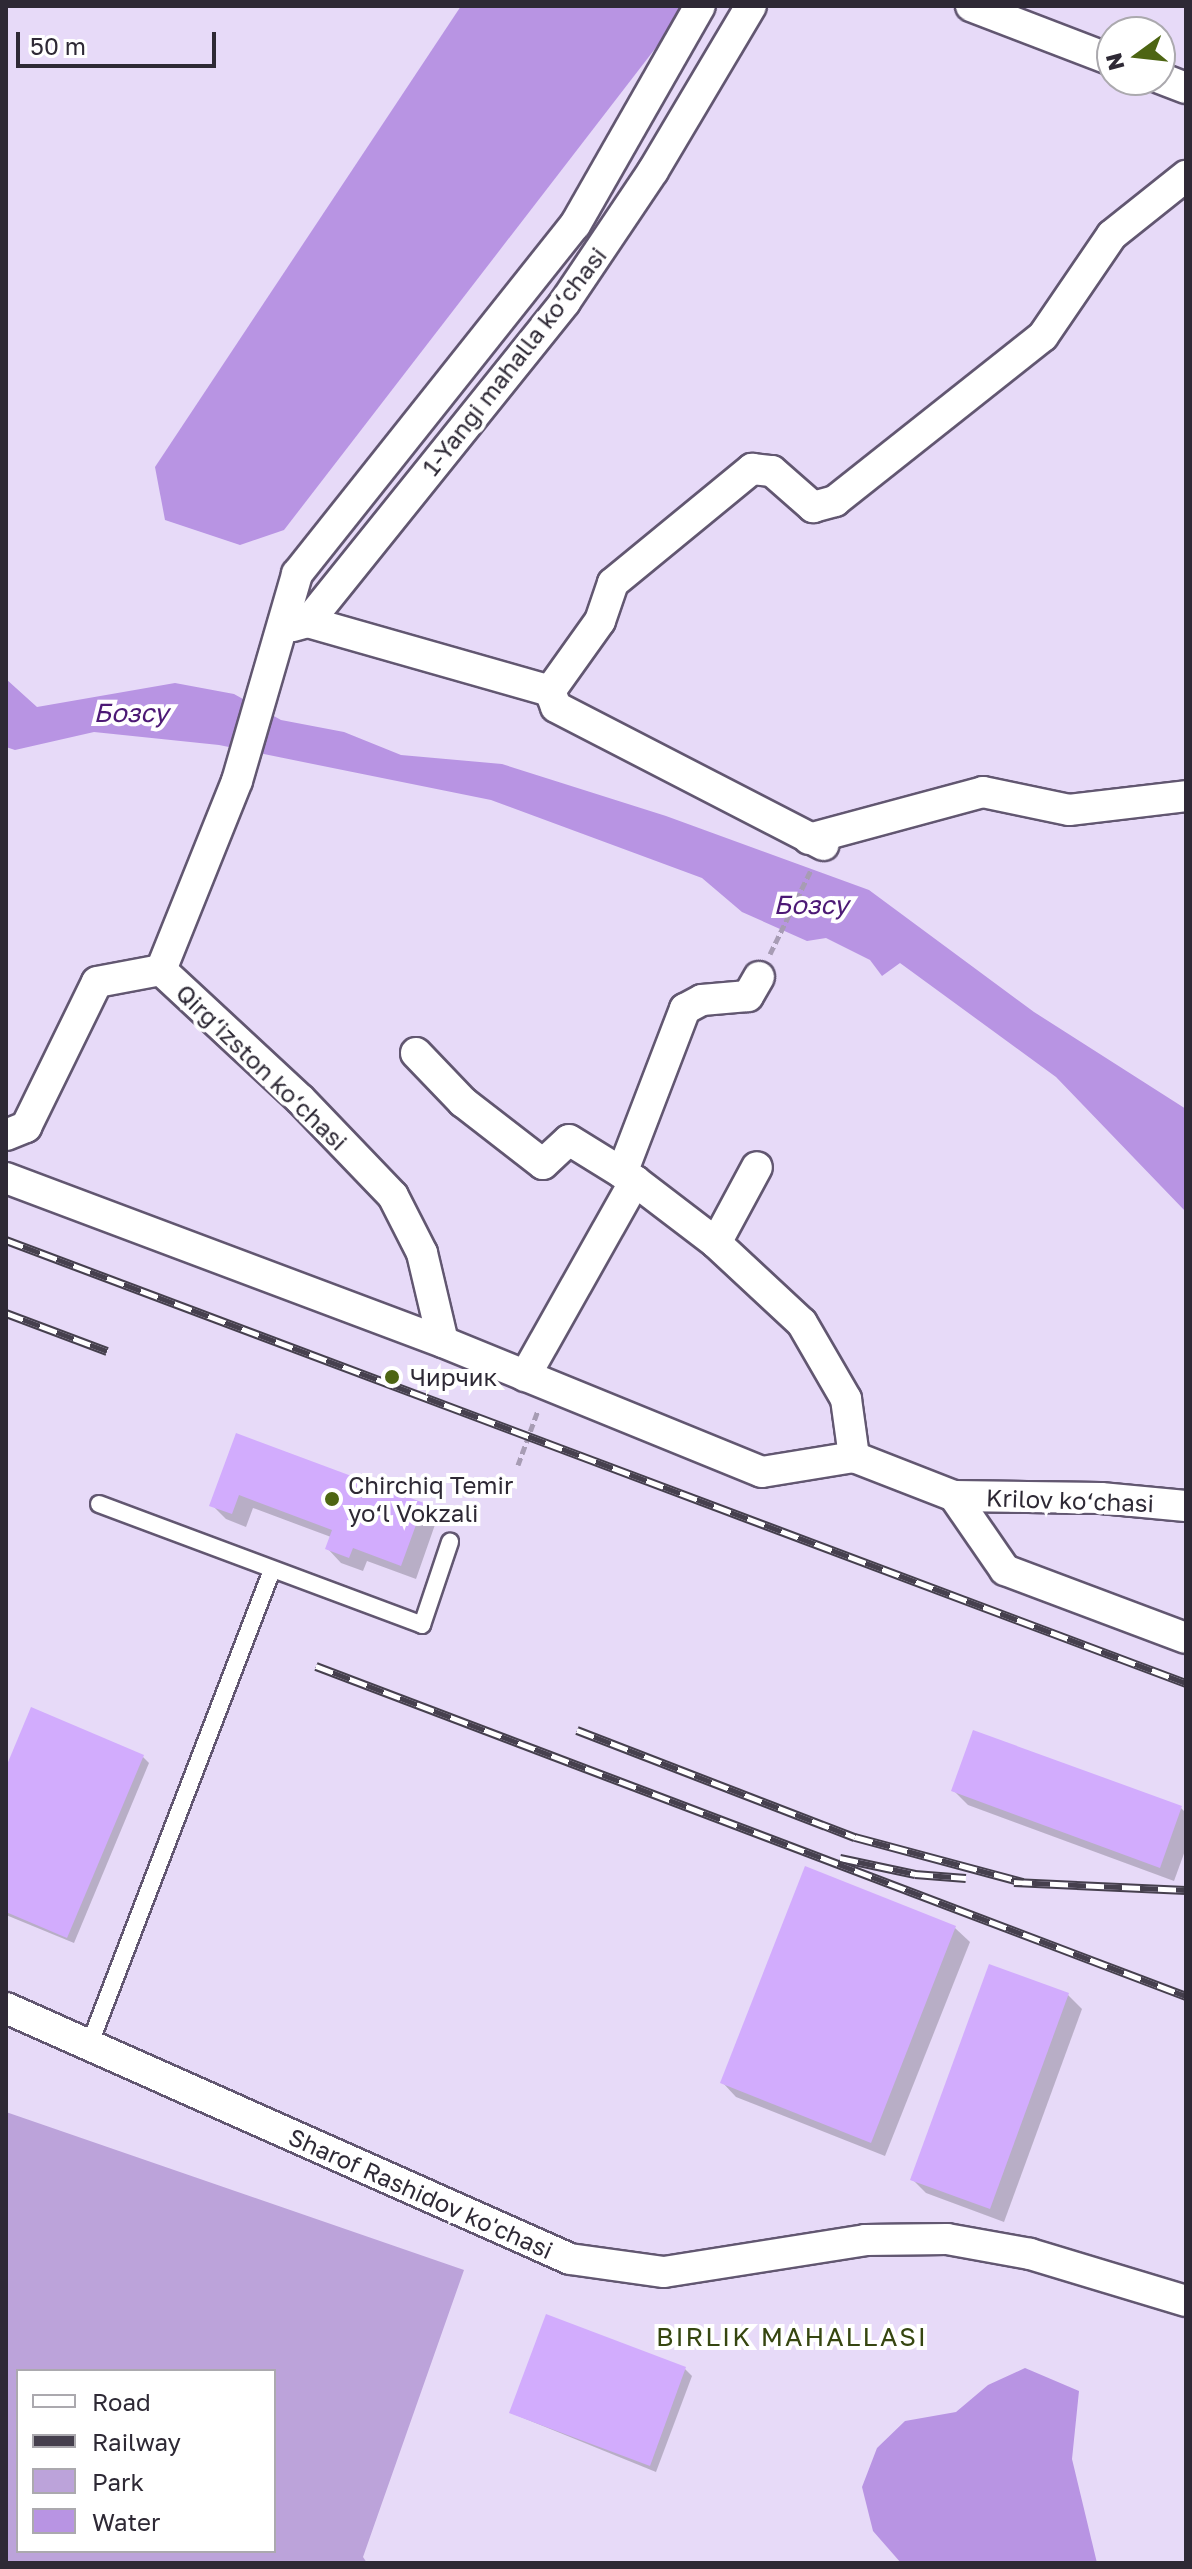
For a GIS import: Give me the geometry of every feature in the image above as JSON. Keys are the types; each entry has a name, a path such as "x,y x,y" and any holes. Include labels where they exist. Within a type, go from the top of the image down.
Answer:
{"street":[{"path":"161,970 237,781 260,692 297,574 575,225 700,6"},
{"name":"1-Yangi mahalla ko‘chasi","path":"308,622 565,302 653,171 751,6"},
{"path":"971,6 1096,54"},
{"path":"550,691 600,621 613,583 752,469 772,471 813,507 835,501 1043,336 1112,235 1186,176"},
{"path":"279,629 308,622 550,691"},
{"path":"550,691 556,707 816,842 983,792 1069,810 1186,796"},
{"name":"Qirg‘izston ko‘chasi","path":"6,1135 26,1127 97,982 161,970 300,1099 393,1196 422,1253 443,1342"},
{"path":"536,1381 628,1177 685,1009 702,1000 748,996 759,977"},
{"path":"416,1053 463,1102 543,1164 569,1140 628,1177 716,1243 802,1323 846,1399 854,1457"},
{"path":"716,1243 757,1167"},
{"path":"6,1178 443,1342 762,1472 854,1457 954,1496 1005,1570 1186,1638"},
{"name":"Krilov ko‘chasi","path":"954,1496 1101,1498 1186,1506"},
{"name":"Sharof Rashidov ko'chasi","path":"6,2008 570,2259 664,2272 865,2240 947,2239 1030,2254 1186,2301"}],"lane":[{"path":"99,1504 422,1625 450,1542"},
{"path":"90,2043 272,1570"}],"path":[{"path":"759,977 816,842"},
{"path":"518,1465 536,1381"}],"green space":[{"path":"6,2112 464,2270 363,2557 367,2563 6,2563"}],"water":[{"path":"461,6 688,6 284,530 240,545 165,520 155,467"},
{"name":"Бозсу","path":"6,679 37,707 175,683 234,694 281,720 344,732 401,755 502,764 666,816 869,890 1034,1012 1186,1109 1186,1212 1056,1077 900,963 882,976 870,960 826,938 807,941 742,912 702,878 491,800 219,745 94,732 15,750 6,747"},
{"path":"1025,2368 1079,2391 1072,2459 1097,2563 901,2563 873,2531 862,2487 877,2448 905,2421 956,2412 988,2385"}],"building":[{"name":"Chirchiq Temir yo‘l Vokzali","path":"236,1433 424,1503 401,1566 353,1548 349,1558 325,1549 332,1530 239,1495 232,1514 209,1506"},
{"path":"31,1707 144,1755 67,1938 6,1912 6,1767"},
{"path":"973,1730 1182,1806 1160,1868 951,1791"},
{"path":"805,1866 956,1926 871,2143 720,2083"},
{"path":"989,1964 1069,1993 990,2209 910,2180"},
{"path":"546,2314 686,2367 650,2466 509,2413"}],"railway":[{"path":"6,1240 1186,1683"},
{"path":"6,1313 107,1351"},
{"path":"316,1666 1186,1996"},
{"path":"577,1730 855,1837 1023,1882"},
{"path":"840,1858 915,1874 966,1878"},
{"path":"1014,1882 1186,1890"}],"place":[{"name":"Чирчик","path":"392,1377"},
{"name":"Chirchiq Temir yo‘l Vokzali","path":"332,1499"}],"district":[{"name":"BIRLIK MAHALLASI","path":"792,2337"}]}
